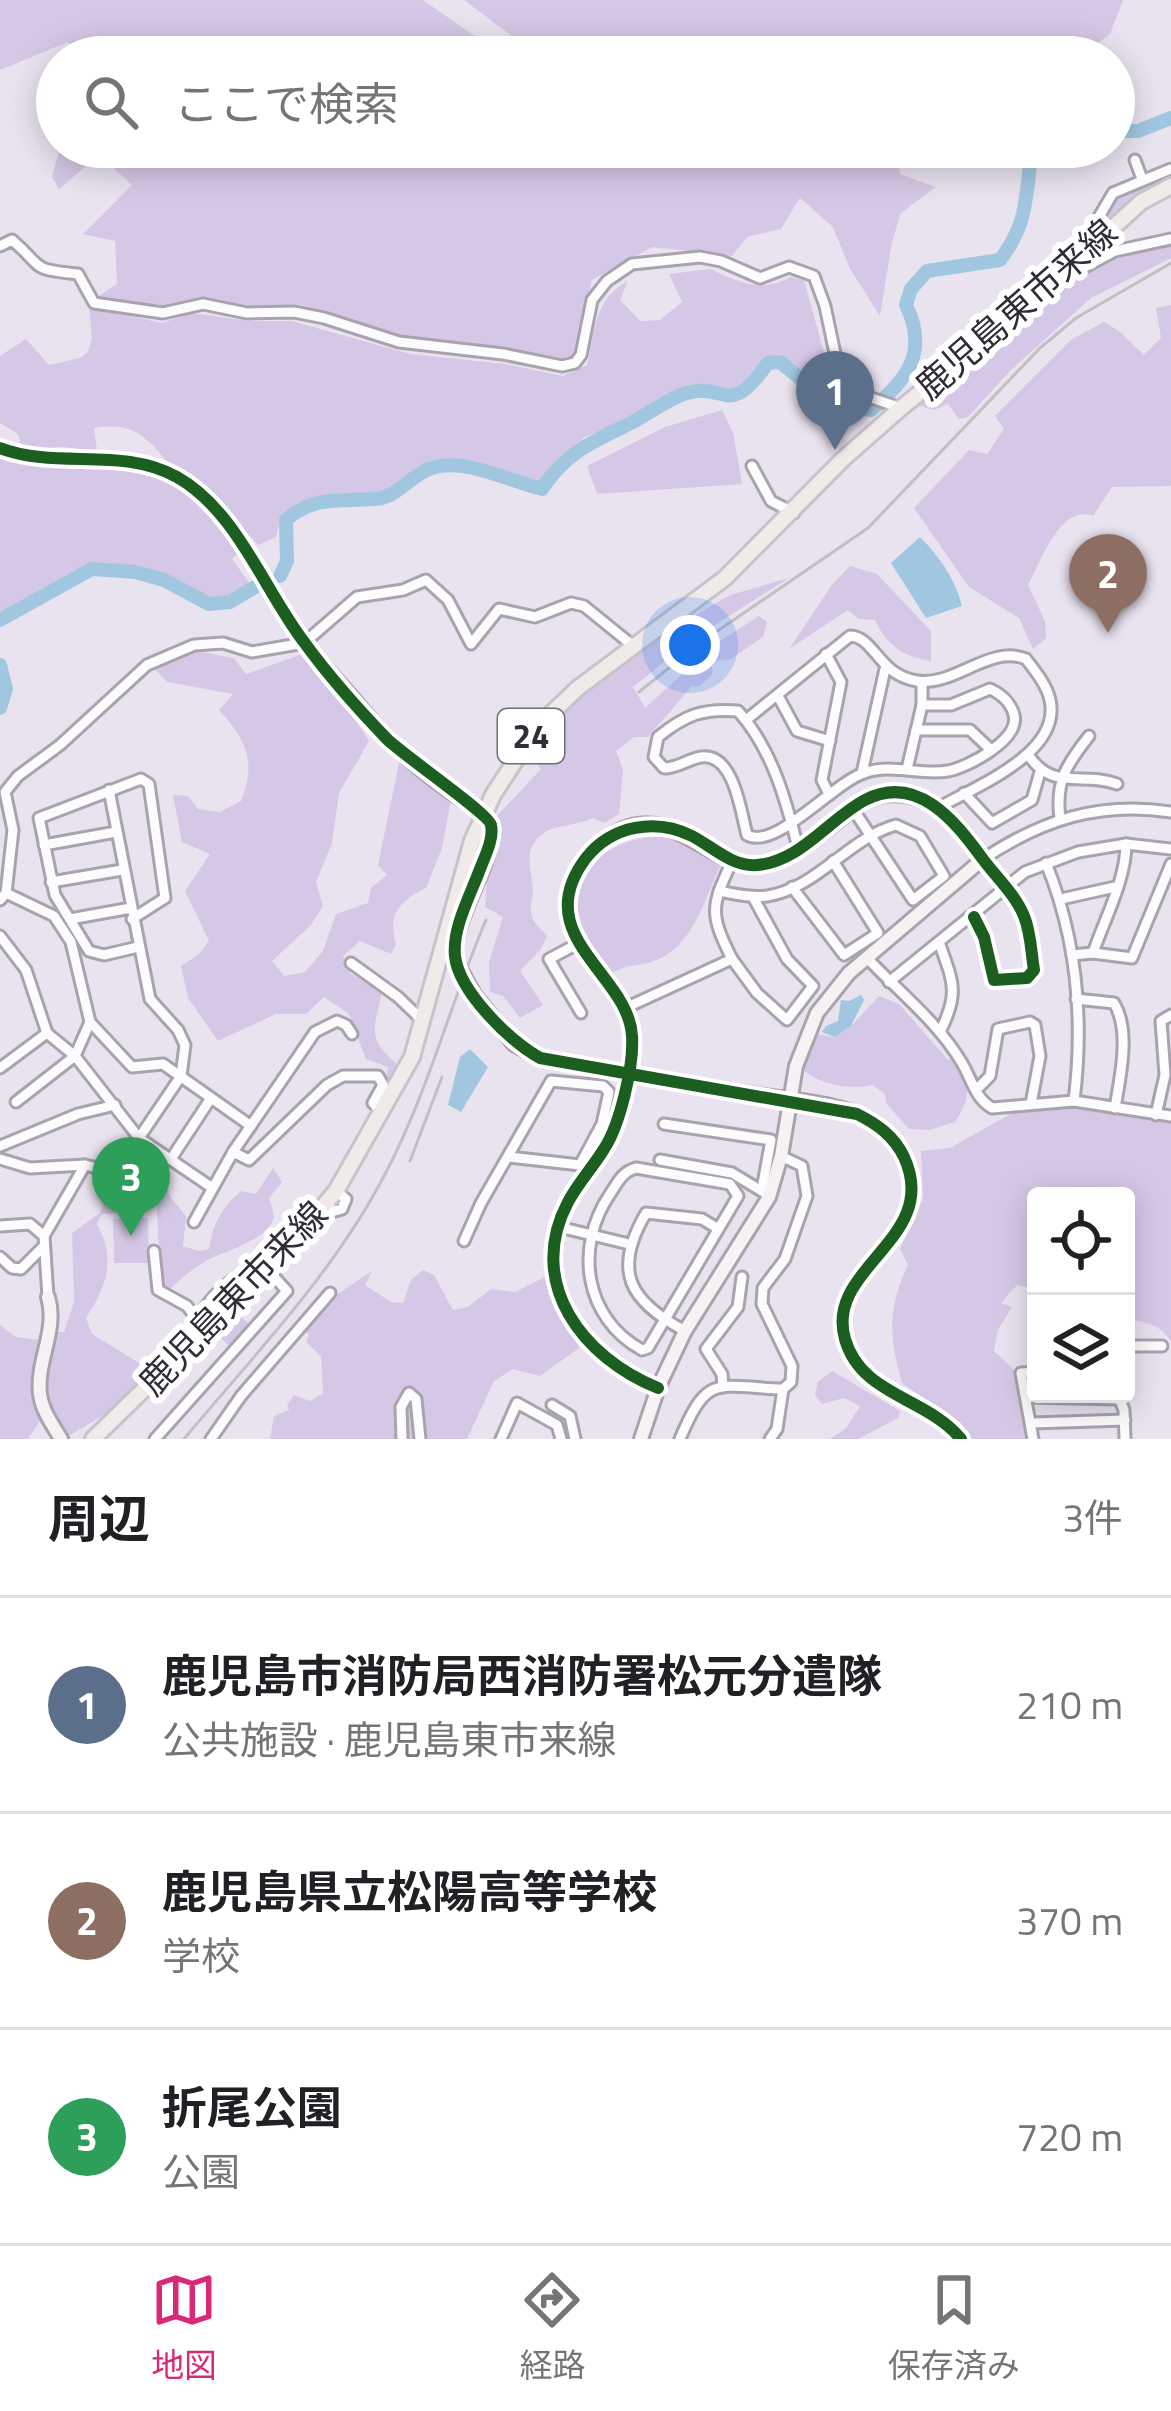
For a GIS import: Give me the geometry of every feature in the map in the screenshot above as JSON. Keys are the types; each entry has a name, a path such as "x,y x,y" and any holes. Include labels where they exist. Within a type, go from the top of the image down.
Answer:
{"main road":[{"name":"鹿児島東市来線","path":"93,1439 263,1272 336,1191 412,1057 461,872 484,812 519,752 547,716 725,578 843,459 901,408 1142,202 1171,186"}],"street":[{"path":"1135,160 1142,179"},
{"path":"1089,248 1087,239 1108,199 1120,188 1171,169"},
{"path":"1068,268 1083,268 1115,251 1171,238"},
{"path":"0,246 12,240 32,265 78,274 94,303 163,313 202,304 247,313 294,312 399,342 562,367 581,355 596,293 632,265 700,257 760,278 789,267 814,276 841,382 851,391 901,408"},
{"path":"0,448 46,459 131,460 182,480 201,494 229,528 304,643 388,739 484,812 491,826 490,842 458,934 455,960 475,996 514,1044 540,1058 791,1100 857,1114 875,1123 901,1150 913,1183 901,1228 846,1298 844,1334 857,1366 868,1377 931,1412 961,1439"},
{"path":"752,466 771,501 794,513"},
{"path":"250,1126 163,1064 132,1067 90,1022 71,942 54,916 2,897 13,830 5,792 17,776 60,745 147,665 194,646 223,643 252,652 304,643 358,597 404,590 425,580 448,600 471,644 499,610 535,616 571,603 584,605 632,646"},
{"path":"746,720 850,636 859,636 885,669 922,682 937,681 1005,655 1026,659 1051,703 1048,725 1029,756 940,807"},
{"path":"826,654 841,682 821,780 829,794"},
{"path":"862,773 885,669"},
{"path":"907,769 922,705 922,682"},
{"path":"798,848 791,822 776,771 738,711 709,709 688,715 658,737 654,757 670,769 697,757 716,760 739,798 747,835 768,839 791,822 829,794 862,773 942,772 991,750 1013,731 1016,722 1001,694 990,689 951,705 922,705"},
{"path":"778,696 797,731 830,741"},
{"path":"916,730 970,730 991,750"},
{"path":"1060,818 1056,793 1060,776 1089,736"},
{"path":"1029,756 1040,772 1070,781 1100,778 1117,784"},
{"path":"964,793 992,823 1032,800 1040,772"},
{"path":"70,919 131,913 165,898 150,788 142,779 40,816 51,882 70,919 92,954 137,947"},
{"path":"109,790 150,999 178,1030 184,1045 181,1076 139,1138"},
{"path":"583,1169 613,1133 632,1036 623,1009 577,944 571,889 586,858 612,835 637,826 672,829 732,861 763,865 783,859 864,800 893,793 917,797 940,807 1007,888 1028,928 1034,970 1027,978 994,980 974,917"},
{"path":"718,891 773,895 871,835 896,825 907,827 925,842 944,876 913,900 871,835 853,808"},
{"path":"641,1439 685,1331 782,1156 799,1054 817,1013 836,986 982,859 1016,837 1060,818 1116,808 1171,812"},
{"path":"44,845 116,832"},
{"path":"889,982 1025,872 1078,852 1126,844 1171,848"},
{"path":"1093,953 1126,867 1126,844"},
{"path":"732,861 712,905 714,923 757,993 787,1020 813,986 787,959 752,897"},
{"path":"792,887 844,955 878,933 833,861"},
{"path":"1046,863 1060,899 1072,955 1080,1048 1074,1101"},
{"path":"1072,955 1132,958 1171,864"},
{"path":"51,882 122,870"},
{"path":"1060,899 1115,887"},
{"path":"0,936 26,970 47,1033 75,1056 139,1138 212,1187"},
{"path":"940,942 952,978 954,1004 940,1032"},
{"path":"577,944 548,959 581,1013"},
{"path":"867,958 940,1032 981,1102 992,1108 1074,1101 1171,1116"},
{"path":"623,1009 732,959"},
{"path":"350,963 423,1021"},
{"path":"1076,999 1114,1003 1120,1012 1123,1063 1115,1108"},
{"path":"1156,1115 1168,1075 1161,1021 1171,1016"},
{"path":"194,1222 233,1152 315,1032 337,1021 352,1034"},
{"path":"16,1102 75,1056 90,1022"},
{"path":"976,1090 990,1076 998,1028 1030,1022 1035,1025 1040,1056 1031,1104"},
{"path":"0,1068 47,1033"},
{"path":"233,1152 249,1160 327,1085 343,1076 378,1076 383,1084 373,1102 383,1114"},
{"path":"464,1241 550,1081 603,1086 609,1091 602,1124 559,1227 556,1268 560,1294 574,1324 608,1362 658,1388"},
{"path":"171,1160 211,1098"},
{"path":"0,1146 78,1114 115,1105"},
{"path":"664,1124 771,1141 765,1193"},
{"path":"0,1159 31,1168 85,1165 122,1174 133,1171 149,1145"},
{"path":"770,1439 777,1429 792,1366 767,1321 763,1288 785,1259 807,1196 802,1166 782,1156"},
{"path":"509,1157 583,1169"},
{"path":"659,1160 733,1173 765,1193"},
{"path":"0,1257 21,1269 44,1241 85,1165"},
{"path":"636,1168 730,1184 737,1191 737,1202 717,1228 649,1348 642,1350 614,1332 602,1314 589,1274 590,1235 623,1173 636,1168"},
{"path":"685,1331 650,1311 636,1293 629,1275 629,1244 646,1213 702,1220 717,1228"},
{"path":"0,1226 30,1224 44,1241 51,1326 39,1389 61,1439"},
{"path":"559,1227 629,1244"},
{"path":"154,1251 158,1290 187,1306 197,1319"},
{"path":"155,1439 287,1291 255,1270 230,1281 210,1299 190,1329 192,1341"},
{"path":"723,1388 722,1374 706,1349 738,1306 742,1277"},
{"path":"211,1439 330,1293"},
{"path":"1135,1346 1162,1346"},
{"path":"1027,1372 1021,1372 1033,1439"},
{"path":"680,1439 698,1398 706,1391 783,1389"},
{"path":"402,1439 401,1407 409,1393 416,1399 420,1439"},
{"path":"501,1439 517,1403 557,1425 561,1439"},
{"path":"1120,1403 1125,1439"},
{"path":"552,1405 570,1416 575,1439"},
{"path":"1032,1423 1125,1420"}],"shaded area":[{"path":"0,0 423,0 475,36 36,36 36,55 0,70"},
{"path":"464,0 1123,0 1107,36 512,36"},
{"path":"54,168 84,168 59,189 52,177"},
{"path":"113,168 900,168 900,174 936,187 901,213 880,316 850,269 833,227 800,198 781,229 747,237 732,256 652,247 592,280 573,359 554,360 535,353 409,337 294,307 200,298 164,306 96,298 117,284 115,241 83,234 132,185"},
{"path":"1171,173 1171,178 1129,204 1091,239 1120,192"},
{"path":"1171,242 1171,258 1091,298 1010,371 968,417 959,419 948,404 934,410 916,405 949,378 957,380 954,373 1070,278 1114,256"},
{"path":"710,269 760,285 790,277 804,280 835,392 855,402 834,399 782,357 768,359 748,386 730,393 706,387 679,390 583,438 541,482 482,466 435,463 382,493 302,502 290,508 276,537 258,545 209,491 136,432 94,428 97,451 22,449 18,434 0,423 0,356 26,339 49,365 80,358 88,352 92,338 89,307 162,323 191,313 292,321 410,354 505,364 563,376 587,365 598,317 617,288 628,281 620,300 640,321 660,320 682,302 669,274"},
{"path":"1171,305 1171,486 1112,487 1093,516 1081,514 1062,526 1028,585 1045,621 1046,638 1033,649 1019,618 969,587 914,508 969,450 987,454 1004,429 995,416 1072,339 1104,322 1144,355 1161,338 1156,308"},
{"path":"722,410 733,432 742,484 597,494 587,466 665,427"},
{"path":"0,457 133,466 152,472 185,493 213,521 238,553 232,559 251,585 220,601 207,600 167,578 104,564 84,567 0,615"},
{"path":"850,566 877,574 931,631 931,661 904,653 885,637 875,620 859,619 848,610 789,649"},
{"path":"789,578 694,638 633,687 645,708 714,645 759,616 767,622 763,637 731,659 711,661 713,673 699,687 692,686 648,737 634,737 616,751 623,770 619,814 605,823 593,818 551,829 533,845 531,913 547,936 520,971 543,1005 520,1018 503,996 490,992 489,962 503,917 485,907 489,854 498,830 495,818 541,769 533,757 568,707 657,638 730,595"},
{"path":"196,651 234,658 246,674 311,651 369,741 339,793 332,843 316,882 323,906 311,925 272,961 284,976 305,972 323,951 336,914 368,903 371,888 387,875 378,865 400,758 451,799 442,848 426,888 403,903 395,917 396,944 391,954 360,941 343,956 350,973 382,993 375,1033 381,1048 398,1065 382,1096 388,1067 366,1059 349,1014 324,997 306,1014 276,1014 218,1041 188,998 181,966 209,941 185,891 210,854 182,842 173,795 188,796 198,809 220,812 241,801 248,774 242,741 219,710 233,694 167,682 153,667"},
{"path":"648,837 667,837 721,864 683,941 661,958 609,976 579,928 578,889 585,873 612,849"},
{"path":"879,996 899,1004 948,1060 955,1057 967,1090 955,1122 929,1130 909,1129 886,1103 885,1094 872,1085 834,1085 801,1068 816,1034 835,1037"},
{"path":"1056,1103 1171,1118 1171,1342 1152,1325 1135,1321 1135,1187 1027,1187 1027,1288 1017,1285 1001,1303 1012,1307 998,1330 994,1351 1023,1378 1033,1439 970,1439 961,1423 902,1383 892,1323 908,1265 900,1249 923,1198 921,1151 950,1148 1021,1108"},
{"path":"273,1168 282,1182 269,1198 274,1216 264,1232 204,1262 168,1292 161,1287 156,1195 131,1193 125,1179 134,1175 164,1181 186,1216 183,1246 199,1251 209,1249 215,1224 228,1203 241,1191 256,1194"},
{"path":"108,1175 117,1177 115,1188 125,1197 119,1213 102,1214 97,1224 108,1261 99,1295 86,1318 92,1334 144,1366 124,1399 67,1437 48,1398 47,1375 56,1332 64,1332 74,1302 72,1233 100,1213 104,1203 99,1195"},
{"path":"148,1218 149,1263 114,1263 113,1219"},
{"path":"423,1270 434,1275 453,1310 468,1307 491,1289 515,1292 547,1276 579,1348 540,1376 513,1369 494,1381 467,1439 270,1439 274,1416 289,1410 294,1395 310,1401 323,1393 321,1356 306,1342 309,1335 303,1329 323,1304 372,1271 365,1285 391,1302 403,1303 411,1280"},
{"path":"234,1310 251,1326 232,1349 214,1331"},
{"path":"0,1325 16,1337 41,1340 35,1393 41,1419 28,1439 0,1439"},
{"path":"832,1371 900,1411 898,1418 858,1439 830,1439 846,1428 860,1406 844,1398 822,1404 815,1395 818,1382"}],"water":[{"path":"920,537 946,569 962,606 926,618 891,563"},
{"path":"861,995 864,1000 851,1026 835,1037 822,1032 838,1021 841,1000"},
{"path":"470,1049 488,1067 461,1112 448,1105 460,1057"}],"waterway":[{"path":"1135,131 1171,118"},
{"path":"280,576 287,561 286,520 307,507 383,498 424,471 445,465 473,468 542,489 561,465 593,442 681,395 743,391 768,363 780,362 831,403 871,410 895,388 911,364 915,337 906,305 911,289 927,271 1000,260 1017,232 1030,168"},
{"path":"0,620 92,569 164,580 209,604 230,602 255,587"},
{"path":"0,665 6,689 0,708"}],"railway":[{"path":"639,692 700,643 868,528 1040,348 1076,318 1171,263"},
{"path":"184,1439 291,1313 364,1212 413,1114 486,920"},
{"path":"410,1161 442,1077"}],"cycle path":[{"path":"0,448 44,457 134,462 177,477 198,492 233,530 290,621 354,704 396,747 487,819 490,842 459,923 455,956 476,1000 515,1040 540,1058 857,1114 890,1137 904,1157 912,1185 908,1210 851,1292 843,1314 845,1339 865,1373 931,1414 961,1439"},
{"path":"658,1388 606,1358 585,1337 558,1289 553,1261 556,1232 568,1202 615,1125 631,1063 627,1014 574,932 568,910 571,886 586,858 608,838 649,826 678,830 739,863 773,862 801,848 865,800 901,792 947,816 1016,900 1026,922 1034,970 1027,978 994,980 974,917"}],"place":[{"name":"鹿児島市消防局西消防署松元分遣隊","path":"835,450"},
{"name":"鹿児島県立松陽高等学校","path":"1108,633"},
{"name":"折尾公園","path":"131,1236"}]}
